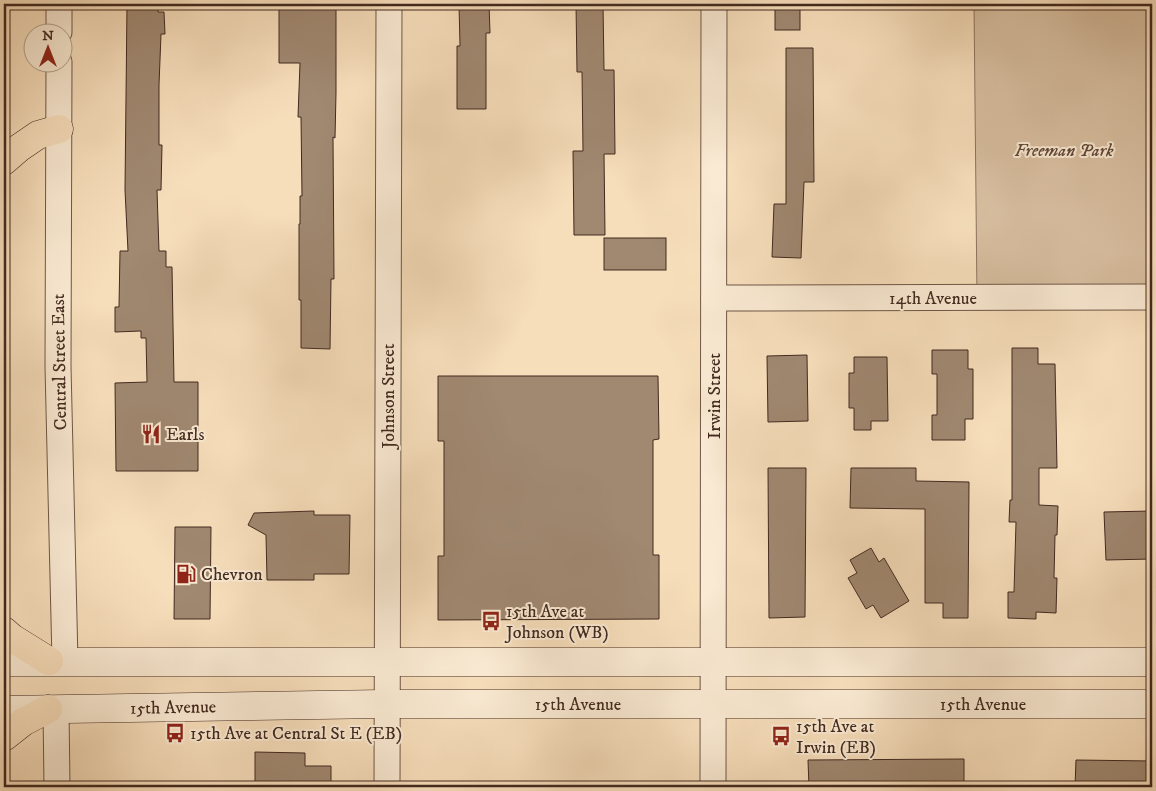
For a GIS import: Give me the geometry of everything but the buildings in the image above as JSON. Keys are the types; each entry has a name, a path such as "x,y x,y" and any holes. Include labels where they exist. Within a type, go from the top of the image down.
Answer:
{"highway":[{"path":"4,161 38,135 59,129"},
{"path":"4,631 12,638 57,661"},
{"path":"4,737 23,722 52,709"}],"main road":[{"path":"4,662 1152,662"},
{"name":"15th Avenue","path":"4,710 386,704 1152,704"}],"street":[{"path":"59,4 59,22"},
{"name":"Johnson Street","path":"387,787 389,4"},
{"name":"Irwin Street","path":"713,787 714,4"},
{"name":"Central Street East","path":"57,661 59,72"},
{"name":"14th Avenue","path":"714,298 1152,296"},
{"path":"52,709 57,787"}],"green space":[{"name":"Freeman Park","path":"974,4 1152,4 1152,297 977,298"}],"place":[{"name":"Earls","path":"151,434"},
{"name":"Chevron","path":"186,574"},
{"name":"15th Ave at Johnson (WB)","path":"491,621"},
{"name":"15th Ave at Central St E (EB)","path":"175,733"},
{"name":"15th Ave at Irwin (EB)","path":"781,736"}]}
